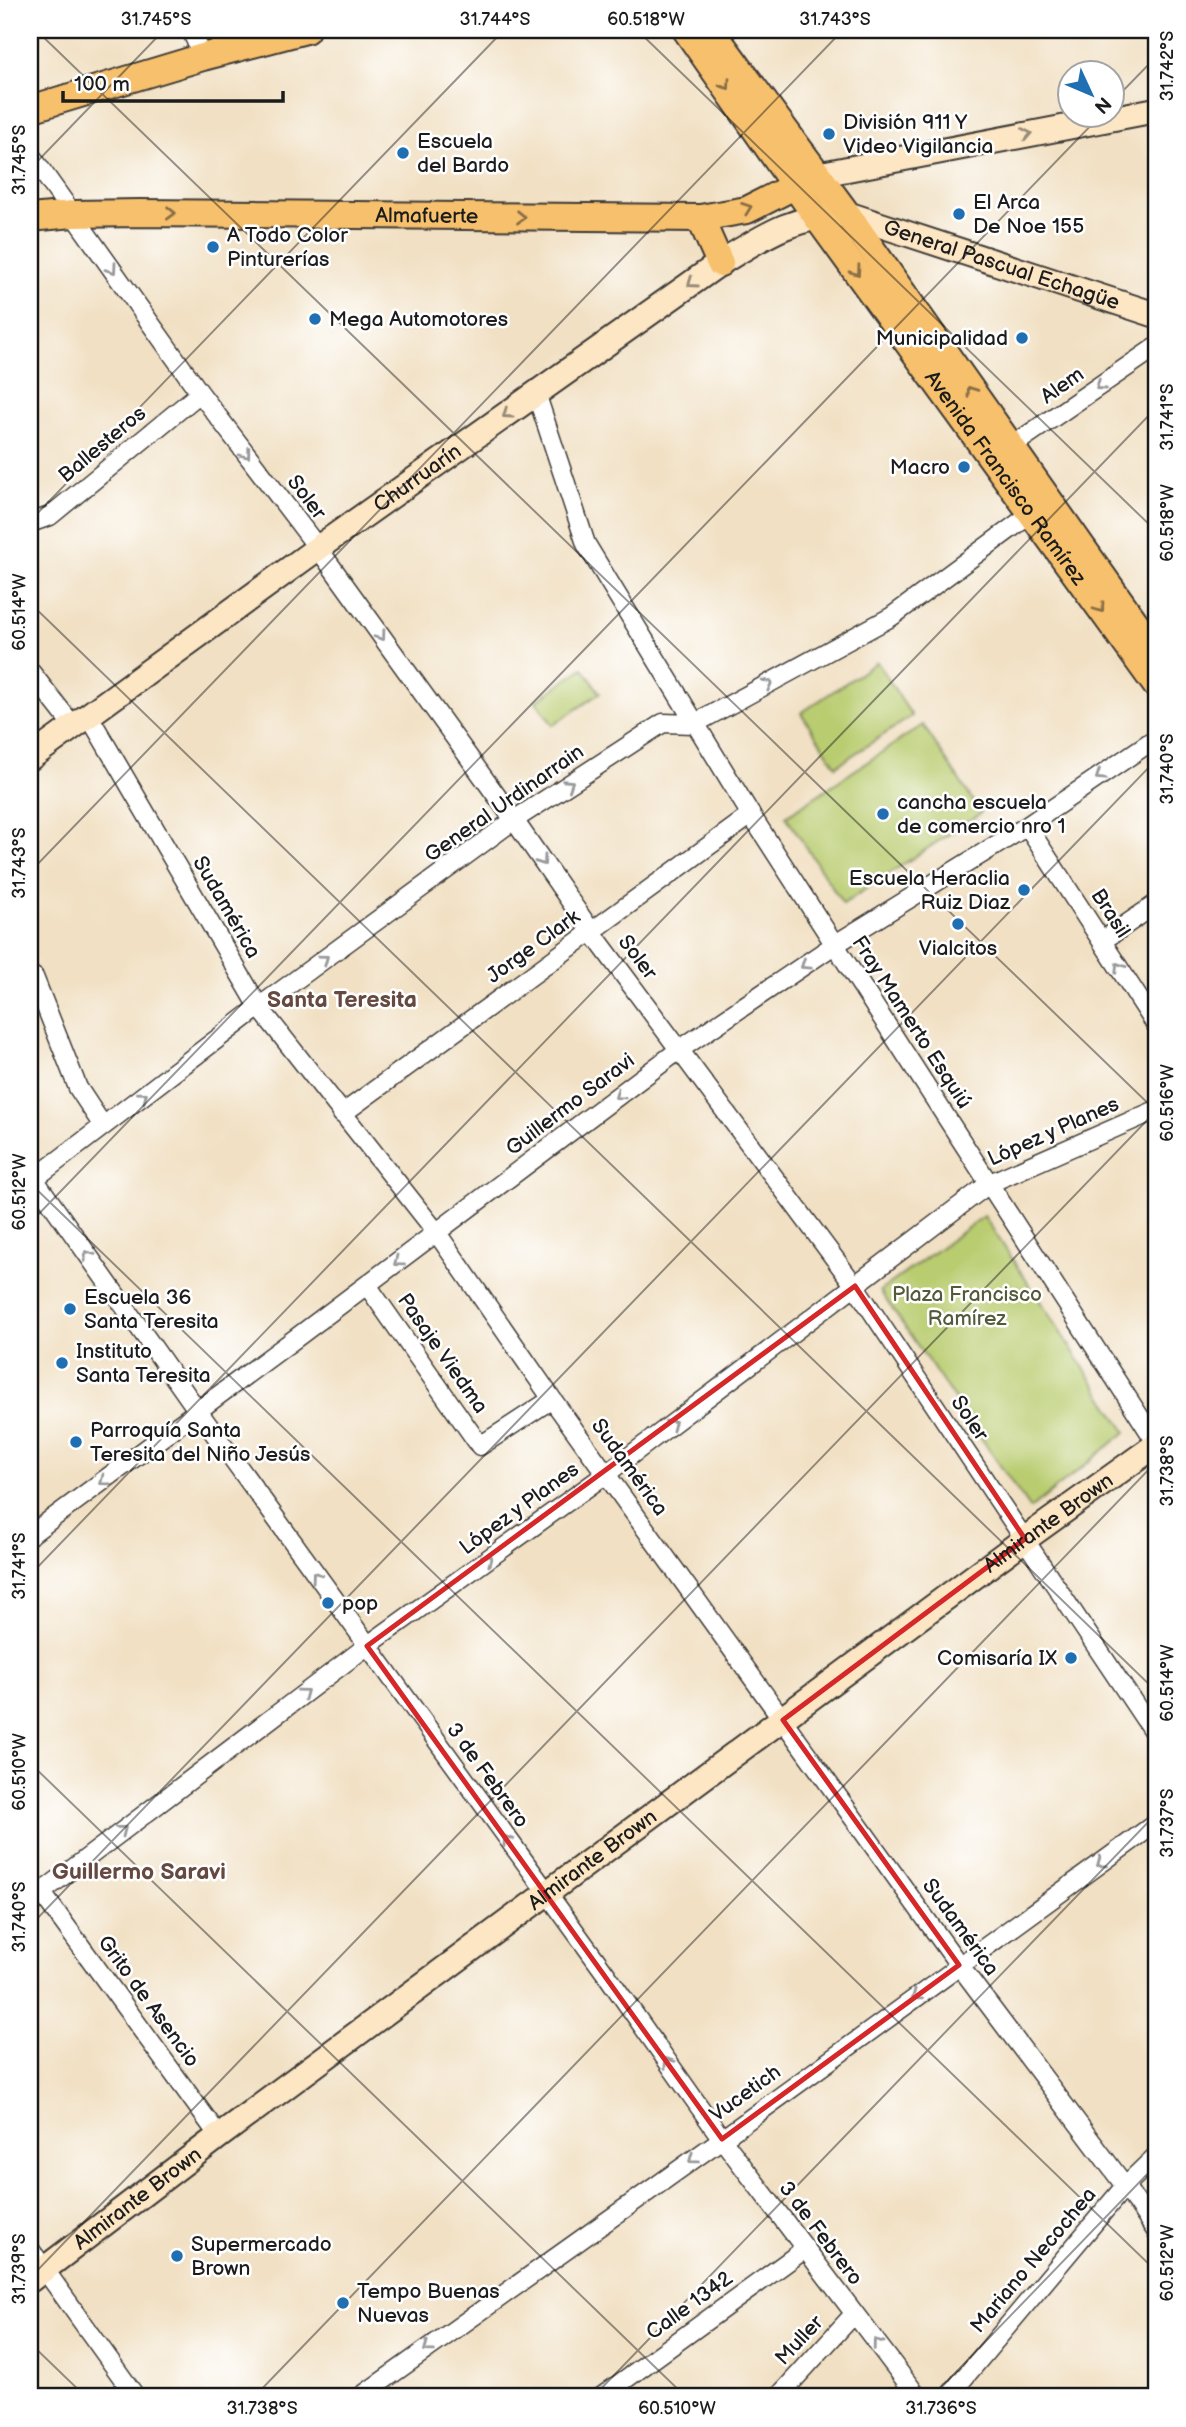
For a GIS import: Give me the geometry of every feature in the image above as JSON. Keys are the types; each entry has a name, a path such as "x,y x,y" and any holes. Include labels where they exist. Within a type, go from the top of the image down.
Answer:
{"main road":[{"path":"30,109 203,57 306,30"},
{"name":"Avenida Francisco Ramírez","path":"687,30 806,180 847,214 1002,453 1032,513 1156,685"},
{"name":"Avenida Francisco Ramírez","path":"711,30 806,180 816,216 1156,652"},
{"path":"806,180 1156,110"},
{"name":"Almafuerte","path":"30,218 73,214 700,218 747,210 806,180"},
{"name":"Churruarín","path":"30,758 318,548 720,263 784,226 816,216 847,214"},
{"name":"General Pascual Echagüe","path":"847,214 1156,315"},
{"path":"700,218 720,263"},
{"name":"Almirante Brown","path":"37,2275 219,2136 1156,1443"}],"street":[{"path":"191,30 203,57"},
{"name":"Soler","path":"30,153 200,393 318,548 591,931 855,1286 1156,1736"},
{"name":"Alem","path":"1002,453 1156,347"},
{"name":"Ballesteros","path":"30,523 50,516 200,393"},
{"name":"Fray Mamerto Esquiú","path":"536,393 586,544 751,816 1156,1443"},
{"name":"General Urdinarrain","path":"31,1178 514,820 663,723 694,724 891,617 1032,513"},
{"name":"Sudamérica","path":"30,671 81,721 260,1007 437,1233 552,1399 959,1965 1156,2231"},
{"name":"Guillermo Saravi","path":"30,1535 679,1050 834,945 1027,826 1156,738"},
{"name":"Jorge Clark","path":"342,1114 751,816"},
{"name":"Brasil","path":"1027,826 1156,1025"},
{"path":"1102,941 1156,904"},
{"path":"34,977 78,1088 103,1126"},
{"name":"López y Planes","path":"36,1897 367,1646 606,1474 990,1183 1156,1110"},
{"name":"3 de Febrero","path":"31,1178 722,2139 918,2397"},
{"name":"Pasaje Viedma","path":"367,1285 480,1446 552,1399"},
{"name":"Vucetich","path":"360,2397 722,2139 1156,1823"},
{"name":"Grito de Asencio","path":"36,1897 219,2136"},
{"name":"Mariano Necochea","path":"948,2397 1125,2186 1156,2155"},
{"path":"30,2249 37,2275 135,2397"},
{"name":"Calle 1342","path":"601,2397 805,2249"},
{"name":"Muller","path":"778,2397 855,2314"}],"highlighted area":[{"path":"855,1286 1025,1539 783,1720 959,1965 722,2139 367,1646"}],"green space":[{"path":"877,662 912,716 836,766 801,713"},
{"path":"583,668 600,693 553,725 536,701"},
{"name":"cancha escuela de comercio nro 1","path":"923,725 981,813 843,904 786,816"},
{"name":"Plaza Francisco Ramírez","path":"984,1216 1126,1432 1030,1509 880,1291"}],"place":[{"name":"División 911 Y Video Vigilancia","path":"829,134"},
{"name":"Escuela del Bardo","path":"403,153"},
{"name":"El Arca De Noe 155","path":"959,214"},
{"name":"A Todo Color Pinturerías","path":"213,247"},
{"name":"Mega Automotores","path":"315,319"},
{"name":"Municipalidad","path":"1022,338"},
{"name":"Macro","path":"964,467"},
{"name":"cancha escuela de comercio nro 1","path":"883,814"},
{"name":"Escuela Heraclia Ruiz Diaz","path":"1024,890"},
{"name":"Vialcitos","path":"958,924"},
{"name":"Escuela 36 Santa Teresita","path":"70,1309"},
{"name":"Instituto Santa Teresita","path":"62,1363"},
{"name":"Parroquía Santa Teresita del Niño Jesús","path":"76,1442"},
{"name":"pop","path":"328,1603"},
{"name":"Comisaría IX","path":"1071,1658"},
{"name":"Supermercado Brown","path":"177,2256"},
{"name":"Tempo Buenas Nuevas","path":"343,2303"}],"district":[{"name":"Santa Teresita","path":"342,999"},
{"name":"Guillermo Saravi","path":"139,1871"}]}
